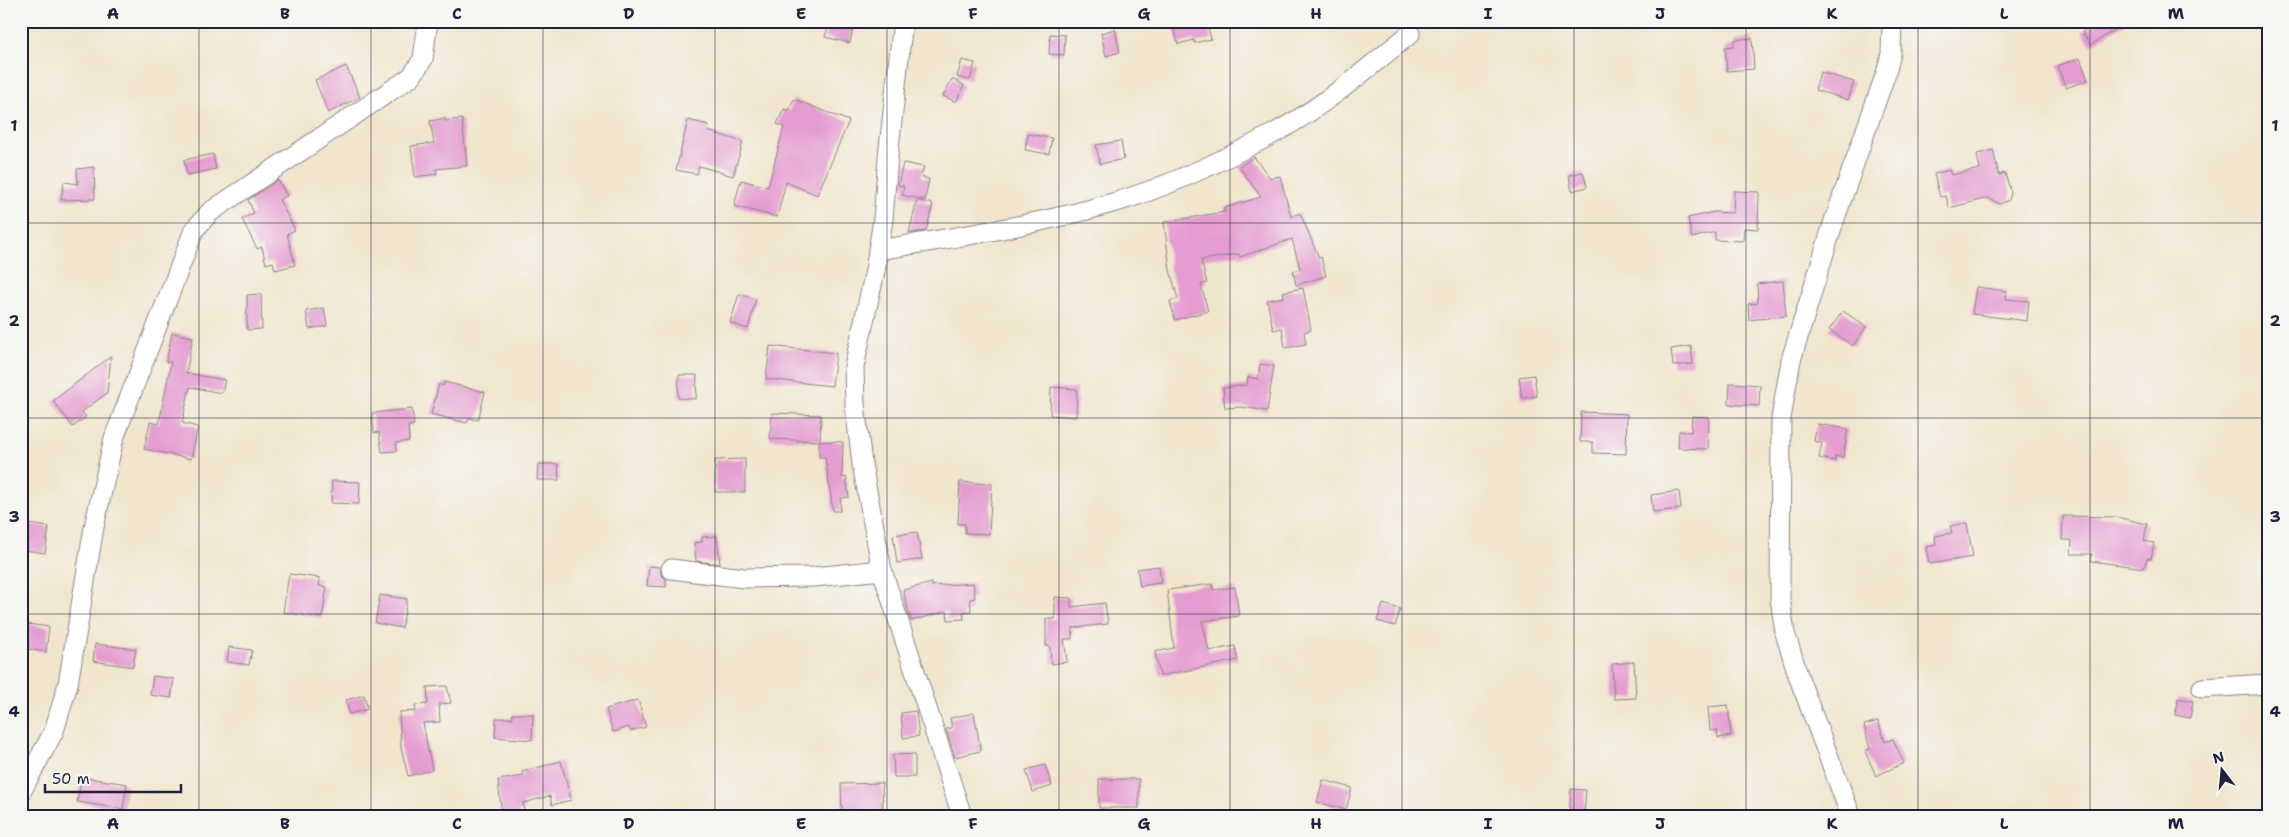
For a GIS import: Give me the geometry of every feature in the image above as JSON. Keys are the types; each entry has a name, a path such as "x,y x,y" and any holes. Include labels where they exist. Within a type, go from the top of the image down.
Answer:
{"street":[{"path":"21,792 54,731 68,684 94,527 114,438 194,230 210,212 411,76 423,59 428,21"},
{"path":"903,21 888,157 884,219 854,367 854,405 862,464 882,570 962,816"},
{"path":"1851,816 1784,633 1780,598 1782,418 1791,360 1834,221 1886,73 1891,54 1892,21"},
{"path":"878,250 1019,226 1118,202 1182,177 1270,136 1316,108 1410,34"},
{"path":"671,569 744,578 814,577 882,570"},
{"path":"2202,688 2268,684"}],"building":[{"path":"1189,21 1206,21 1211,39 1194,43 1194,40 1178,44 1174,29 1190,24"},
{"path":"2099,21 2129,21 2091,45 2082,32"},
{"path":"829,23 853,29 850,43 825,37"},
{"path":"1115,29 1120,52 1106,56 1101,33"},
{"path":"1050,34 1065,35 1064,55 1049,54"},
{"path":"1752,38 1754,69 1727,71 1725,47 1734,46 1734,40"},
{"path":"2080,58 2088,80 2066,88 2057,66"},
{"path":"962,60 975,63 970,80 957,77"},
{"path":"346,66 360,97 328,113 315,80"},
{"path":"1820,72 1854,82 1848,100 1815,90"},
{"path":"952,79 964,85 956,102 943,96"},
{"path":"794,99 849,121 817,195 786,182 777,217 734,206 741,180 768,187 784,127 777,124 784,109 789,111"},
{"path":"445,118 445,121 462,119 467,166 436,169 437,174 415,177 411,146 434,143 430,121"},
{"path":"688,120 709,125 708,131 743,142 733,176 699,166 697,174 676,170"},
{"path":"1028,134 1052,138 1049,154 1025,150"},
{"path":"1121,141 1124,159 1100,164 1096,145"},
{"path":"1993,150 1999,175 2005,173 2011,193 2009,200 2000,204 1988,198 1949,208 1946,196 1940,197 1934,174 1949,170 1951,175 1980,169 1977,154"},
{"path":"213,154 216,169 187,175 184,160"},
{"path":"1254,157 1270,178 1280,176 1291,217 1300,213 1319,258 1321,257 1326,276 1296,285 1293,271 1300,269 1292,239 1240,257 1239,254 1201,260 1207,283 1201,285 1208,311 1175,320 1170,301 1178,299 1170,270 1164,222 1225,212 1224,208 1261,197 1239,167"},
{"path":"903,163 924,167 921,177 929,179 925,200 902,195 904,186 898,185"},
{"path":"94,167 95,199 61,200 64,182 78,184 77,169"},
{"path":"1583,172 1587,187 1572,191 1569,175"},
{"path":"278,180 287,196 279,200 295,230 287,234 295,265 275,270 273,262 266,264 262,247 257,249 242,219 254,213 248,200"},
{"path":"1734,191 1759,192 1758,229 1744,228 1743,241 1715,240 1715,232 1692,238 1688,218 1714,212 1733,213"},
{"path":"917,200 933,204 926,231 909,233"},
{"path":"1783,281 1786,316 1749,320 1748,304 1758,303 1757,284"},
{"path":"1976,287 2007,291 2006,299 2029,301 2027,321 1972,314"},
{"path":"1303,288 1311,330 1304,332 1306,344 1285,348 1282,328 1273,330 1267,300 1284,297 1283,292"},
{"path":"261,294 262,329 247,330 247,295"},
{"path":"739,294 756,299 748,329 730,323"},
{"path":"324,308 327,326 309,329 306,311"},
{"path":"1843,311 1866,327 1853,346 1829,330"},
{"path":"172,333 193,337 186,373 225,380 222,393 190,387 182,423 198,427 191,459 144,449 150,422 159,424 171,362 166,362"},
{"path":"770,346 836,353 832,386 766,379"},
{"path":"1691,346 1693,364 1673,366 1671,349"},
{"path":"111,356 107,393 82,412 86,417 73,427 53,401"},
{"path":"1260,364 1274,366 1267,411 1241,407 1225,408 1223,388 1247,385 1248,377 1258,379"},
{"path":"679,375 697,375 696,399 678,398"},
{"path":"1534,375 1537,396 1522,398 1519,377"},
{"path":"444,382 485,392 478,420 469,418 467,423 431,414 439,384 443,386"},
{"path":"1730,383 1760,385 1759,406 1729,404"},
{"path":"1051,387 1077,389 1076,417 1050,415"},
{"path":"412,409 414,425 408,426 409,441 396,443 397,451 382,452 379,432 374,433 372,413"},
{"path":"1581,412 1627,414 1626,454 1593,453 1593,442 1580,442"},
{"path":"772,413 821,415 820,441 843,442 842,478 846,477 849,497 841,498 840,511 833,511 825,457 819,457 819,441 770,439"},
{"path":"1692,416 1709,417 1708,449 1678,448 1679,431 1691,432"},
{"path":"1817,424 1848,429 1843,458 1835,456 1835,461 1819,458 1822,443 1814,441"},
{"path":"745,459 745,492 715,492 715,460"},
{"path":"538,464 558,464 559,480 537,480"},
{"path":"332,481 360,482 359,504 331,503"},
{"path":"960,482 992,484 989,534 965,533 965,524 958,524"},
{"path":"1679,491 1681,509 1653,512 1651,495"},
{"path":"2063,516 2116,517 2147,524 2144,541 2154,543 2151,559 2147,558 2144,568 2091,561 2092,554 2071,554 2072,540 2062,540"},
{"path":"1967,523 1973,557 1929,564 1926,547 1936,545 1935,536 1952,533 1950,526"},
{"path":"29,524 49,527 45,553 25,550"},
{"path":"917,532 922,559 897,563 893,535"},
{"path":"717,536 720,564 696,561 694,543 702,542 702,537"},
{"path":"649,566 660,567 661,574 666,579 666,587 647,586"},
{"path":"1159,566 1161,583 1140,586 1137,569"},
{"path":"289,574 320,578 319,586 327,587 322,618 283,612"},
{"path":"932,583 932,586 973,583 975,598 970,599 971,611 963,612 964,619 948,620 947,611 911,621 903,590"},
{"path":"1212,584 1213,590 1235,587 1239,616 1202,621 1209,651 1235,646 1238,660 1160,676 1155,652 1174,648 1167,590"},
{"path":"380,595 407,599 402,628 375,623"},
{"path":"1055,597 1071,598 1071,607 1105,603 1108,624 1073,628 1072,639 1064,639 1067,662 1051,664 1050,646 1046,646 1046,619 1055,619"},
{"path":"1383,604 1400,609 1395,626 1377,621"},
{"path":"21,623 49,627 46,652 21,648"},
{"path":"95,644 136,649 133,667 93,661"},
{"path":"229,647 252,650 249,665 227,662"},
{"path":"1634,662 1636,698 1614,699 1612,664"},
{"path":"153,676 174,679 171,698 150,695"},
{"path":"447,686 451,703 439,704 440,722 423,723 432,770 408,776 401,748 399,712 416,711 415,705 428,704 427,687"},
{"path":"364,695 368,709 349,714 346,700"},
{"path":"2178,698 2193,701 2190,718 2175,715"},
{"path":"638,700 646,727 630,731 629,727 613,732 606,709"},
{"path":"1728,705 1731,736 1718,738 1717,730 1710,731 1708,707"},
{"path":"916,711 919,736 903,738 901,713"},
{"path":"974,713 981,751 955,757 946,729 952,728 950,718"},
{"path":"512,714 533,714 532,740 495,737 496,718 513,718"},
{"path":"1878,721 1885,742 1893,739 1904,763 1876,776 1865,751 1870,749 1864,725"},
{"path":"915,754 915,777 894,777 893,755"},
{"path":"561,761 571,800 552,805 550,796 523,803 524,811 518,811 519,816 502,816 498,780 524,776 522,772"},
{"path":"1045,765 1052,786 1033,792 1026,770"},
{"path":"82,777 127,784 123,809 77,802"},
{"path":"1099,779 1139,779 1139,808 1099,808"},
{"path":"1323,780 1352,788 1346,810 1317,802"},
{"path":"882,783 883,816 842,816 841,784"},
{"path":"1571,789 1586,790 1584,816 1569,816"}]}
